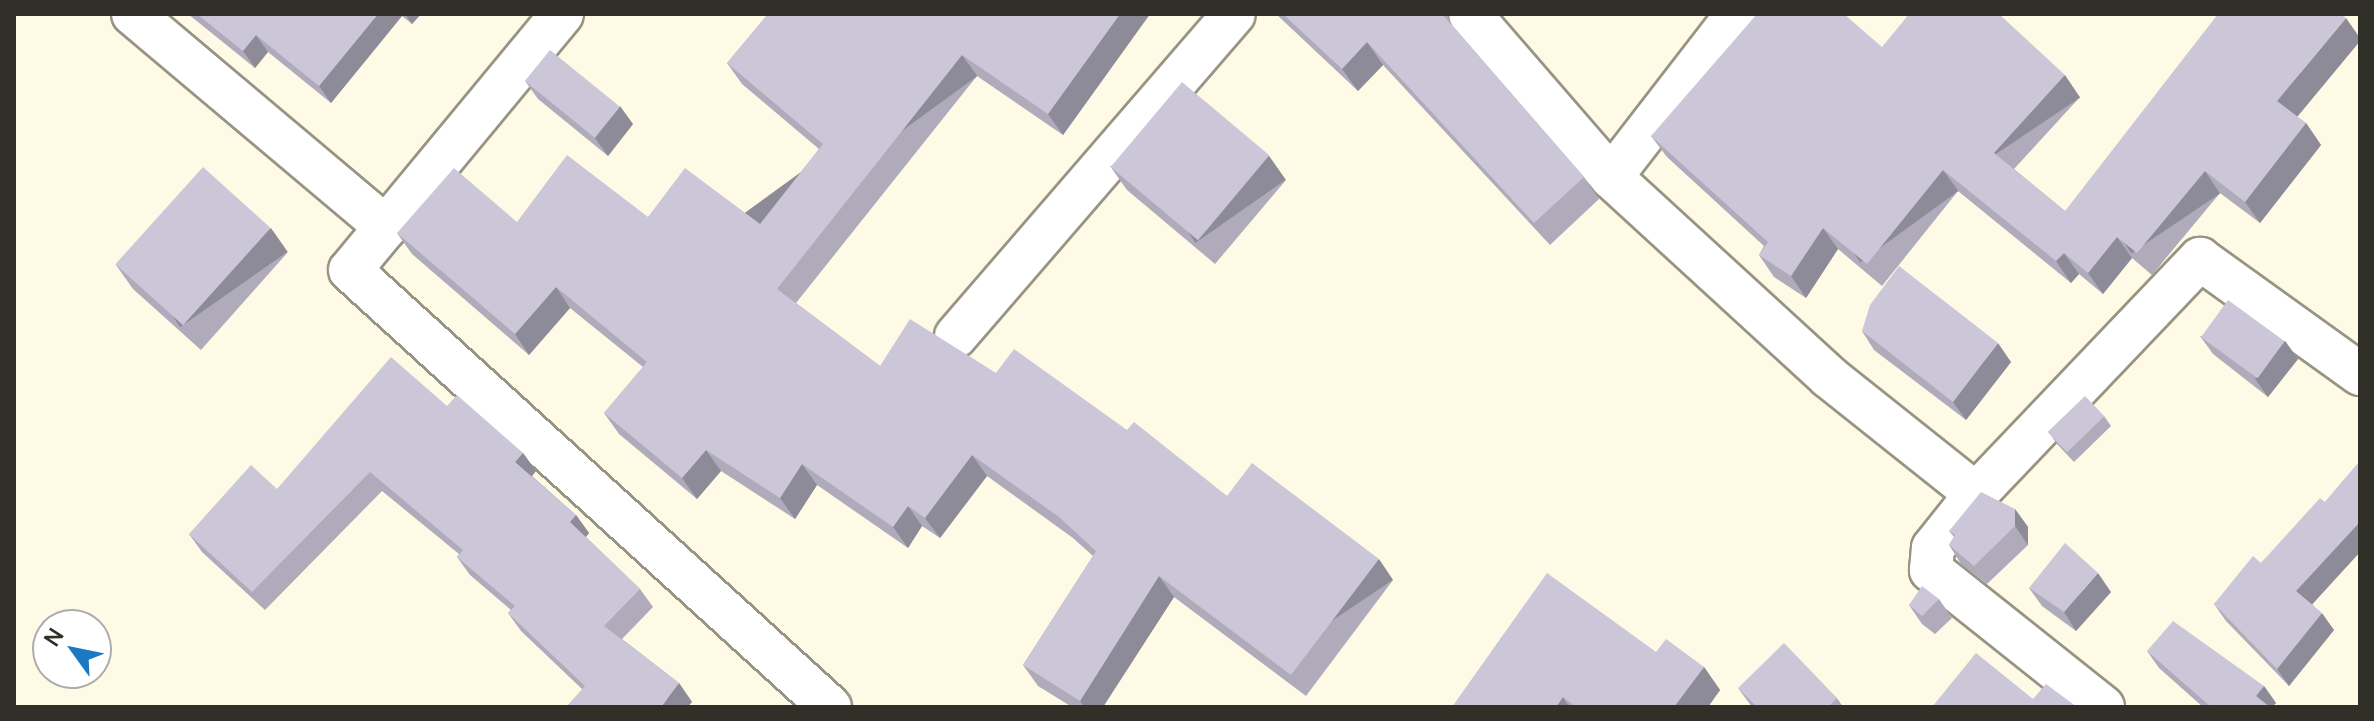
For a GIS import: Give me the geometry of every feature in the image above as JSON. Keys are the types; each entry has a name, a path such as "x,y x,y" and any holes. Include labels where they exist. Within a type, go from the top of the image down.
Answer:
{"street":[{"path":"133,14 386,227"},
{"path":"562,14 386,227 352,262 354,275 830,707"},
{"path":"956,336 1234,14"},
{"path":"1470,14 1611,177 1829,377 1976,494"},
{"path":"1611,177 1737,14"},
{"path":"2103,707 1931,570 1933,548 1976,494 2200,259 2360,374"}],"building":[{"path":"197,14 378,14 319,86 256,35 243,51"},
{"path":"768,14 1120,14 1048,114 962,55 777,289 880,366 910,319 996,373 1014,349 1127,430 1134,422 1227,496 1252,463 1379,559 1291,675 1159,576 1080,701 1023,665 1096,551 1059,517 972,455 925,518 908,506 893,527 802,464 780,498 706,450 682,478 604,413 647,362 556,287 515,334 397,233 454,168 517,222 567,155 648,217 685,168 760,224 823,144 727,63"},
{"path":"1283,14 1442,14 1584,177 1534,223 1367,42 1342,69"},
{"path":"1757,14 1844,14 1882,47 1909,14 1999,14 2065,75 1994,153 2065,211 2218,14 2341,14 2346,18 2277,101 2306,123 2245,202 2205,171 2137,253 2117,237 2088,273 2064,253 2056,261 1943,170 1867,264 1823,228 1791,276 1759,255 1768,242 1651,136"},
{"path":"550,50 620,107 595,138 525,81"},
{"path":"1182,82 1269,155 1198,240 1111,167"},
{"path":"203,167 271,228 183,325 115,264"},
{"path":"1899,266 1998,343 1953,402 1862,331 1870,305"},
{"path":"2228,300 2285,341 2258,378 2201,337"},
{"path":"391,357 447,406 457,395 523,453 515,462 576,515 570,522 640,589 604,626 679,683 661,707 566,707 585,686 508,613 515,606 457,557 463,550 370,472 252,592 189,534 251,465 277,489"},
{"path":"2085,396 2104,416 2067,452 2048,432"},
{"path":"2360,461 2360,526 2358,524 2296,591 2322,613 2277,669 2214,604 2253,556 2261,563 2320,498 2325,502"},
{"path":"1981,492 2015,509 2015,526 1974,566 1949,545 1955,535 1949,531"},
{"path":"2065,543 2098,573 2064,612 2029,588"},
{"path":"1547,573 1656,652 1666,639 1704,667 1674,707 1576,707 1563,697 1556,707 1452,707"},
{"path":"1922,586 1939,599 1922,616 1909,605"},
{"path":"2173,621 2264,686 2256,696 2270,707 2211,707 2147,651"},
{"path":"1784,643 1837,698 1828,707 1757,707 1738,688"},
{"path":"1976,653 2033,699 2046,684 2077,707 1932,707"}]}
